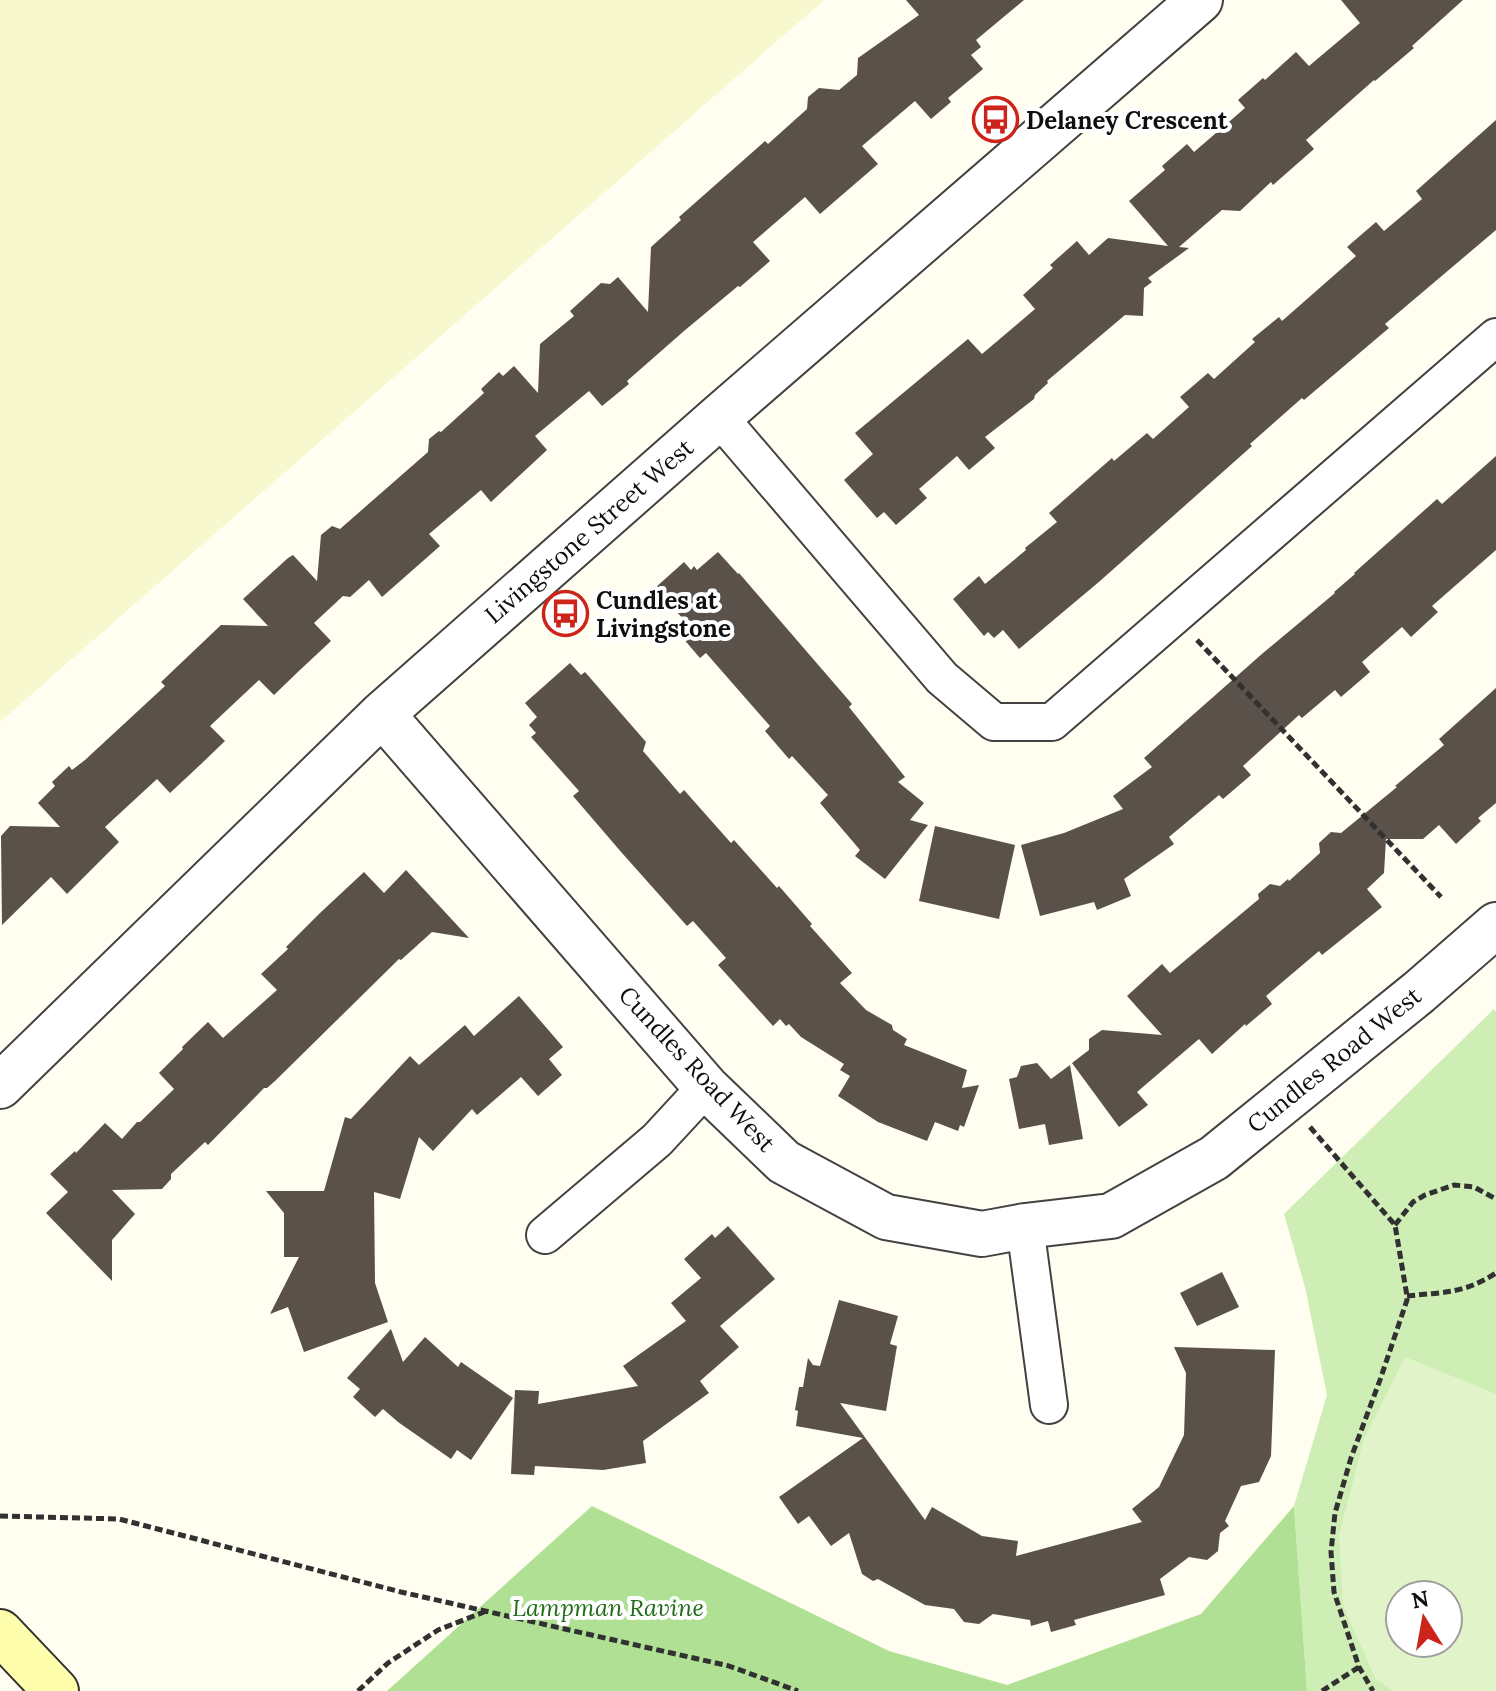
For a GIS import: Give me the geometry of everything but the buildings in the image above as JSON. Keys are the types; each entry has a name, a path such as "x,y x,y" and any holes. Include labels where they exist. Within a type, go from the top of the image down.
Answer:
{"main road":[{"path":"0,1632 56,1691"}],"street":[{"name":"Livingstone Street West","path":"0,1086 382,714 1200,0"},
{"path":"719,417 942,678 994,722 1052,722 1496,337"},
{"name":"Cundles Road West","path":"382,714 706,1087 784,1162 886,1217 982,1234 1111,1216 1214,1158 1419,992 1496,925"},
{"path":"545,1235 657,1140 706,1087"},
{"path":"1025,1226 1049,1405"}],"path":[{"path":"1174,616 1441,897"},
{"path":"1287,1099 1395,1225 1407,1296 1385,1367 1351,1458 1335,1513 1331,1552 1334,1592 1359,1667 1373,1691"},
{"path":"1395,1225 1413,1202 1454,1185 1474,1187 1496,1199"},
{"path":"1407,1296 1458,1291 1479,1284 1496,1273"},
{"path":"0,1516 119,1519 401,1592 729,1666 798,1691"},
{"path":"358,1691 388,1663 438,1630 485,1611"},
{"path":"1322,1691 1359,1667"}],"green space":[{"path":"0,0 824,0 0,722"},
{"path":"1494,1009 1496,1691 1307,1691 1294,1506 1327,1395 1305,1287 1284,1214"},
{"path":"1405,1357 1496,1394 1496,1691 1393,1691 1375,1678 1343,1605 1339,1535 1364,1439"},
{"name":"Lampman Ravine","path":"592,1506 889,1651 1007,1685 1201,1614 1294,1506 1307,1691 387,1691"}],"place":[{"name":"Delaney Crescent","path":"995,120"},
{"name":"Cundles at Livingstone","path":"565,614"}]}
